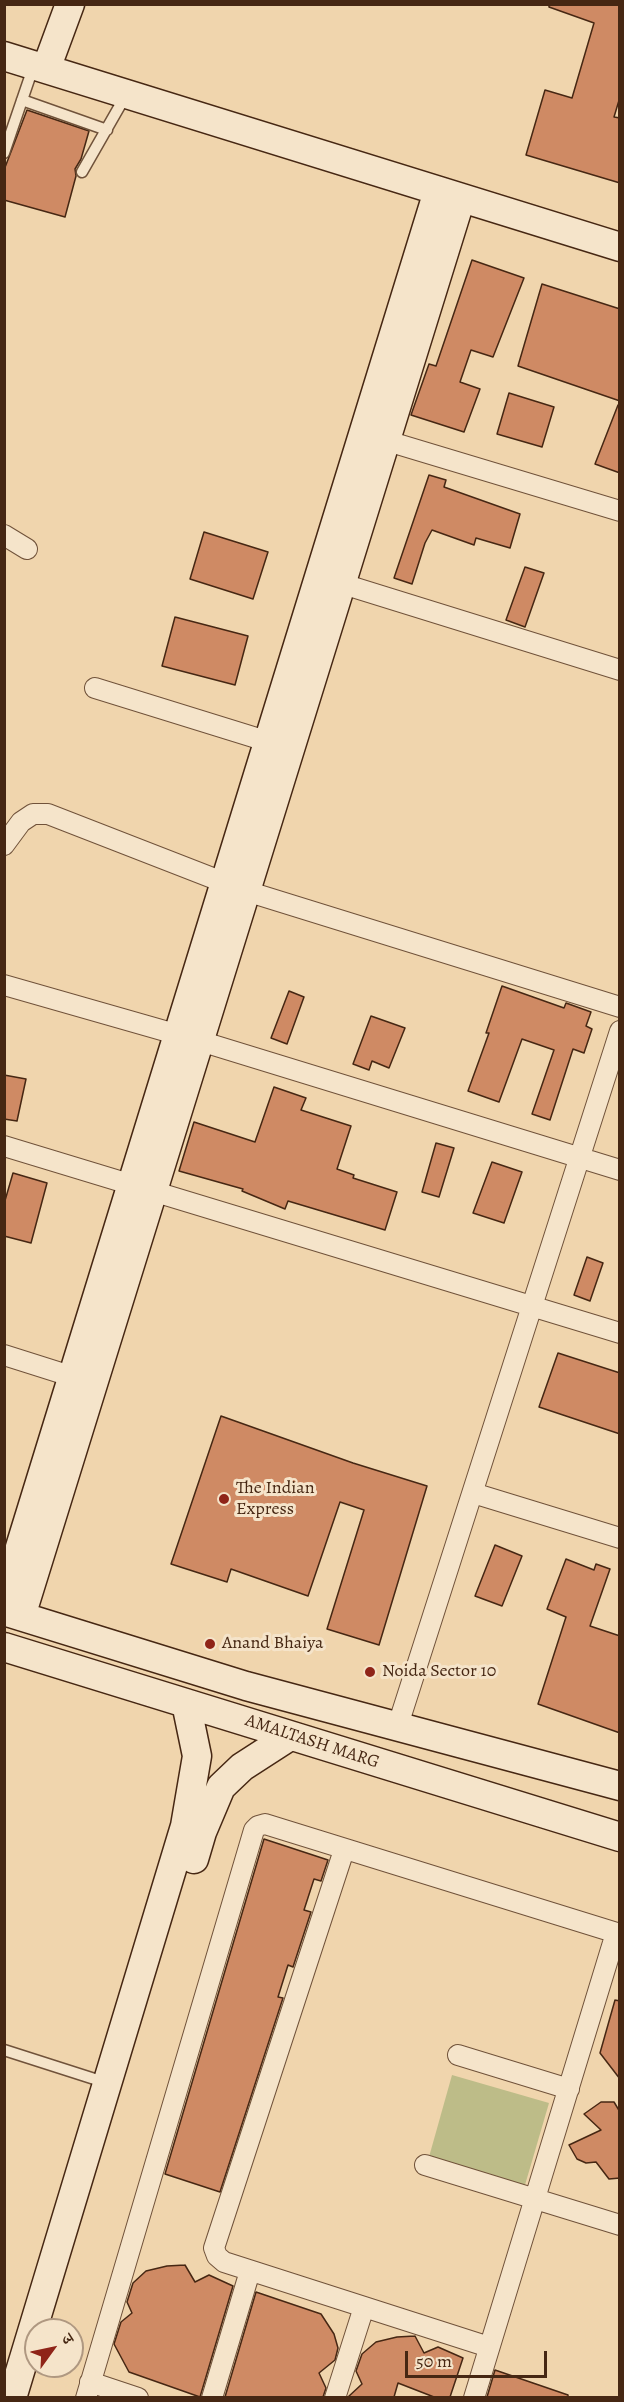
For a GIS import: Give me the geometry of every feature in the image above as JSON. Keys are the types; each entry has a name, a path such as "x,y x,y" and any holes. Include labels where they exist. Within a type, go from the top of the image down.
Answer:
{"street":[{"path":"28,63 49,4"},
{"path":"28,63 70,4"},
{"path":"28,63 620,247"},
{"path":"10,1609 83,1380 449,195"},
{"path":"374,437 620,511"},
{"path":"4,535 27,549"},
{"path":"331,580 620,670"},
{"path":"95,688 279,745"},
{"path":"4,845 21,822 33,814 48,814 235,888 620,1007"},
{"path":"4,985 189,1038 620,1170"},
{"path":"398,1725 620,1031"},
{"path":"4,1146 620,1333"},
{"path":"4,1355 83,1380"},
{"path":"473,1493 620,1538"},
{"name":"AMALTASH MARG","path":"10,1609 246,1686 620,1786"},
{"name":"AMALTASH MARG","path":"4,1647 620,1837"},
{"path":"54,2318 158,1947 184,1826 197,1756 186,1703"},
{"path":"12,2397 108,2083 216,1797 227,1779 290,1736"},
{"path":"196,1766 203,1779 210,1784 227,1779"},
{"path":"138,2397 88,2390 254,1830 265,1824 618,1933 474,2397"},
{"path":"344,1850 214,2248 217,2256 224,2262 489,2347"},
{"path":"458,2055 568,2089"},
{"path":"425,2165 620,2225"},
{"path":"212,2397 250,2271"},
{"path":"336,2397 364,2307"},
{"path":"31,2397 37,2378"}],"lane":[{"path":"4,153 22,100 28,63"},
{"path":"82,172 127,94"},
{"path":"22,100 107,130"},
{"path":"4,2050 108,2083"}],"shaded area":[{"path":"452,2075 549,2103 525,2185 429,2157"}],"building":[{"path":"549,4 620,4 620,97 614,117 620,118 620,183 526,155 545,90 572,98 594,23 549,7"},
{"path":"27,110 89,131 81,159 75,169 76,176 65,217 4,200 4,170"},
{"path":"472,260 524,278 493,357 471,350 460,382 480,389 464,432 411,415 429,364 436,366"},
{"path":"542,284 620,309 620,401 518,366"},
{"path":"509,393 554,407 542,447 497,434"},
{"path":"618,405 620,405 620,473 595,464"},
{"path":"429,475 446,480 444,487 520,514 510,548 476,538 474,545 432,530 425,543 412,584 394,578"},
{"path":"204,532 268,552 253,599 190,579"},
{"path":"525,567 544,573 525,627 506,620"},
{"path":"175,617 248,636 235,685 162,666"},
{"path":"502,986 564,1008 566,1003 591,1012 586,1026 592,1029 584,1053 573,1049 550,1120 532,1114 554,1050 522,1039 499,1102 468,1091 489,1033 486,1033"},
{"path":"289,991 304,997 287,1044 271,1038"},
{"path":"371,1016 405,1028 389,1068 372,1061 369,1070 353,1064"},
{"path":"4,1075 26,1079 17,1121 4,1119"},
{"path":"274,1087 306,1098 301,1110 351,1126 337,1169 354,1175 353,1178 397,1192 385,1230 288,1201 285,1209 242,1191 243,1189 179,1171 194,1122 255,1142"},
{"path":"436,1143 454,1148 439,1197 422,1192"},
{"path":"492,1162 522,1172 504,1223 473,1213"},
{"path":"13,1173 47,1183 31,1243 4,1236 4,1204"},
{"path":"587,1257 603,1263 590,1301 574,1295"},
{"path":"558,1353 620,1373 620,1434 539,1407"},
{"path":"221,1416 353,1463 427,1486 379,1645 327,1629 364,1510 340,1502 308,1596 231,1569 227,1582 171,1564"},
{"path":"495,1545 522,1556 502,1606 475,1596"},
{"path":"566,1559 594,1570 596,1564 610,1569 590,1626 620,1636 620,1733 538,1704 566,1617 547,1609"},
{"path":"264,1839 328,1860 321,1881 314,1879 304,1910 311,1912 293,1967 288,1965 278,1997 283,1998 220,2192 165,2174"},
{"path":"615,2000 620,2001 620,2079 600,2053"},
{"path":"601,2102 614,2102 620,2112 620,2178 609,2179 596,2162 586,2163 577,2159 569,2145 601,2130 584,2114"},
{"path":"185,2265 195,2282 209,2275 233,2286 200,2397 129,2372 114,2344 121,2322 132,2313 127,2302 133,2283 146,2271"},
{"path":"256,2292 321,2314 334,2334 338,2348 335,2360 319,2373 326,2388 323,2397 225,2397"},
{"path":"415,2336 424,2353 438,2347 463,2358 450,2397 434,2397 398,2383 394,2397 348,2397 362,2384 356,2371 362,2354 376,2342"},
{"path":"495,2370 568,2395 568,2397 487,2397"}],"place":[{"name":"The Indian Express","path":"224,1499"},
{"name":"Anand Bhaiya","path":"210,1644"},
{"name":"Noida Sector 10","path":"370,1672"}]}
